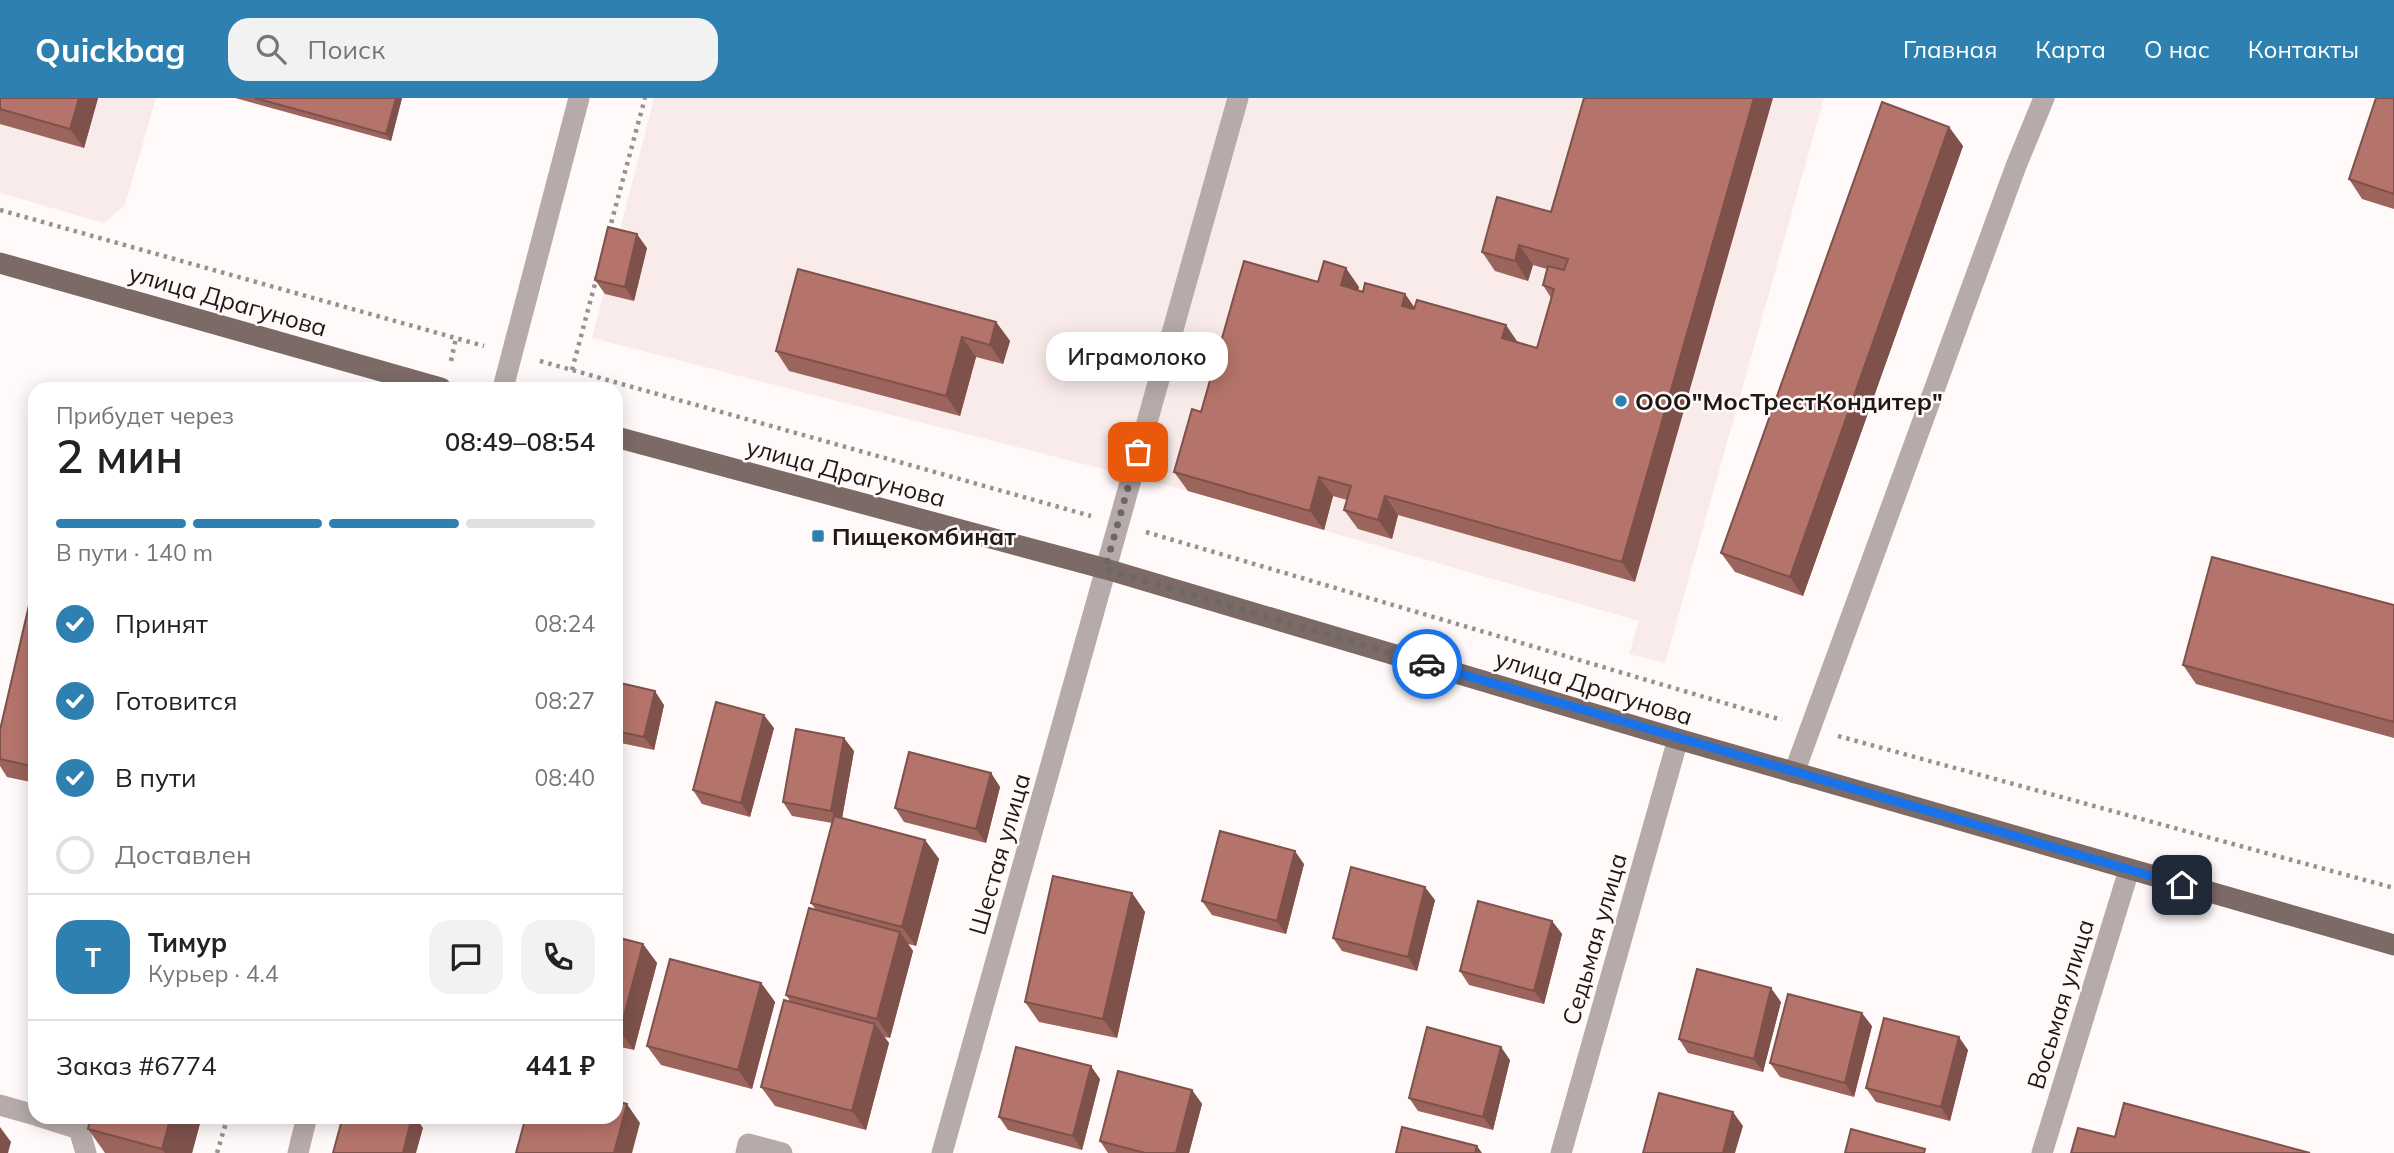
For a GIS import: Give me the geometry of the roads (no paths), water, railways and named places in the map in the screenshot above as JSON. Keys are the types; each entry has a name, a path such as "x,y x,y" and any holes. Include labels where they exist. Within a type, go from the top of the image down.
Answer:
{"main road":[{"name":"улица Драгунова","path":"0,263 420,382"},
{"name":"улица Драгунова","path":"623,439 1105,569 1794,773 2394,945"}],"street":[{"path":"505,382 579,98"},
{"name":"Шестая улица","path":"942,1153 1238,98"},
{"path":"1794,773 2043,98"},
{"name":"Седьмая улица","path":"1561,1153 1678,739"},
{"name":"Восьмая улица","path":"2042,1153 2129,870"},
{"path":"0,1105 28,1113"},
{"path":"63,1124 79,1129 86,1153"},
{"path":"298,1153 305,1124"},
{"path":"746,1153 748,1144 782,1153"}],"place":[{"name":"ООО\"МосТрестКондитер\"","path":"1621,401"},
{"name":"Играмолоко","path":"1138,452"},
{"name":"Пищекомбинат","path":"818,536"}]}
